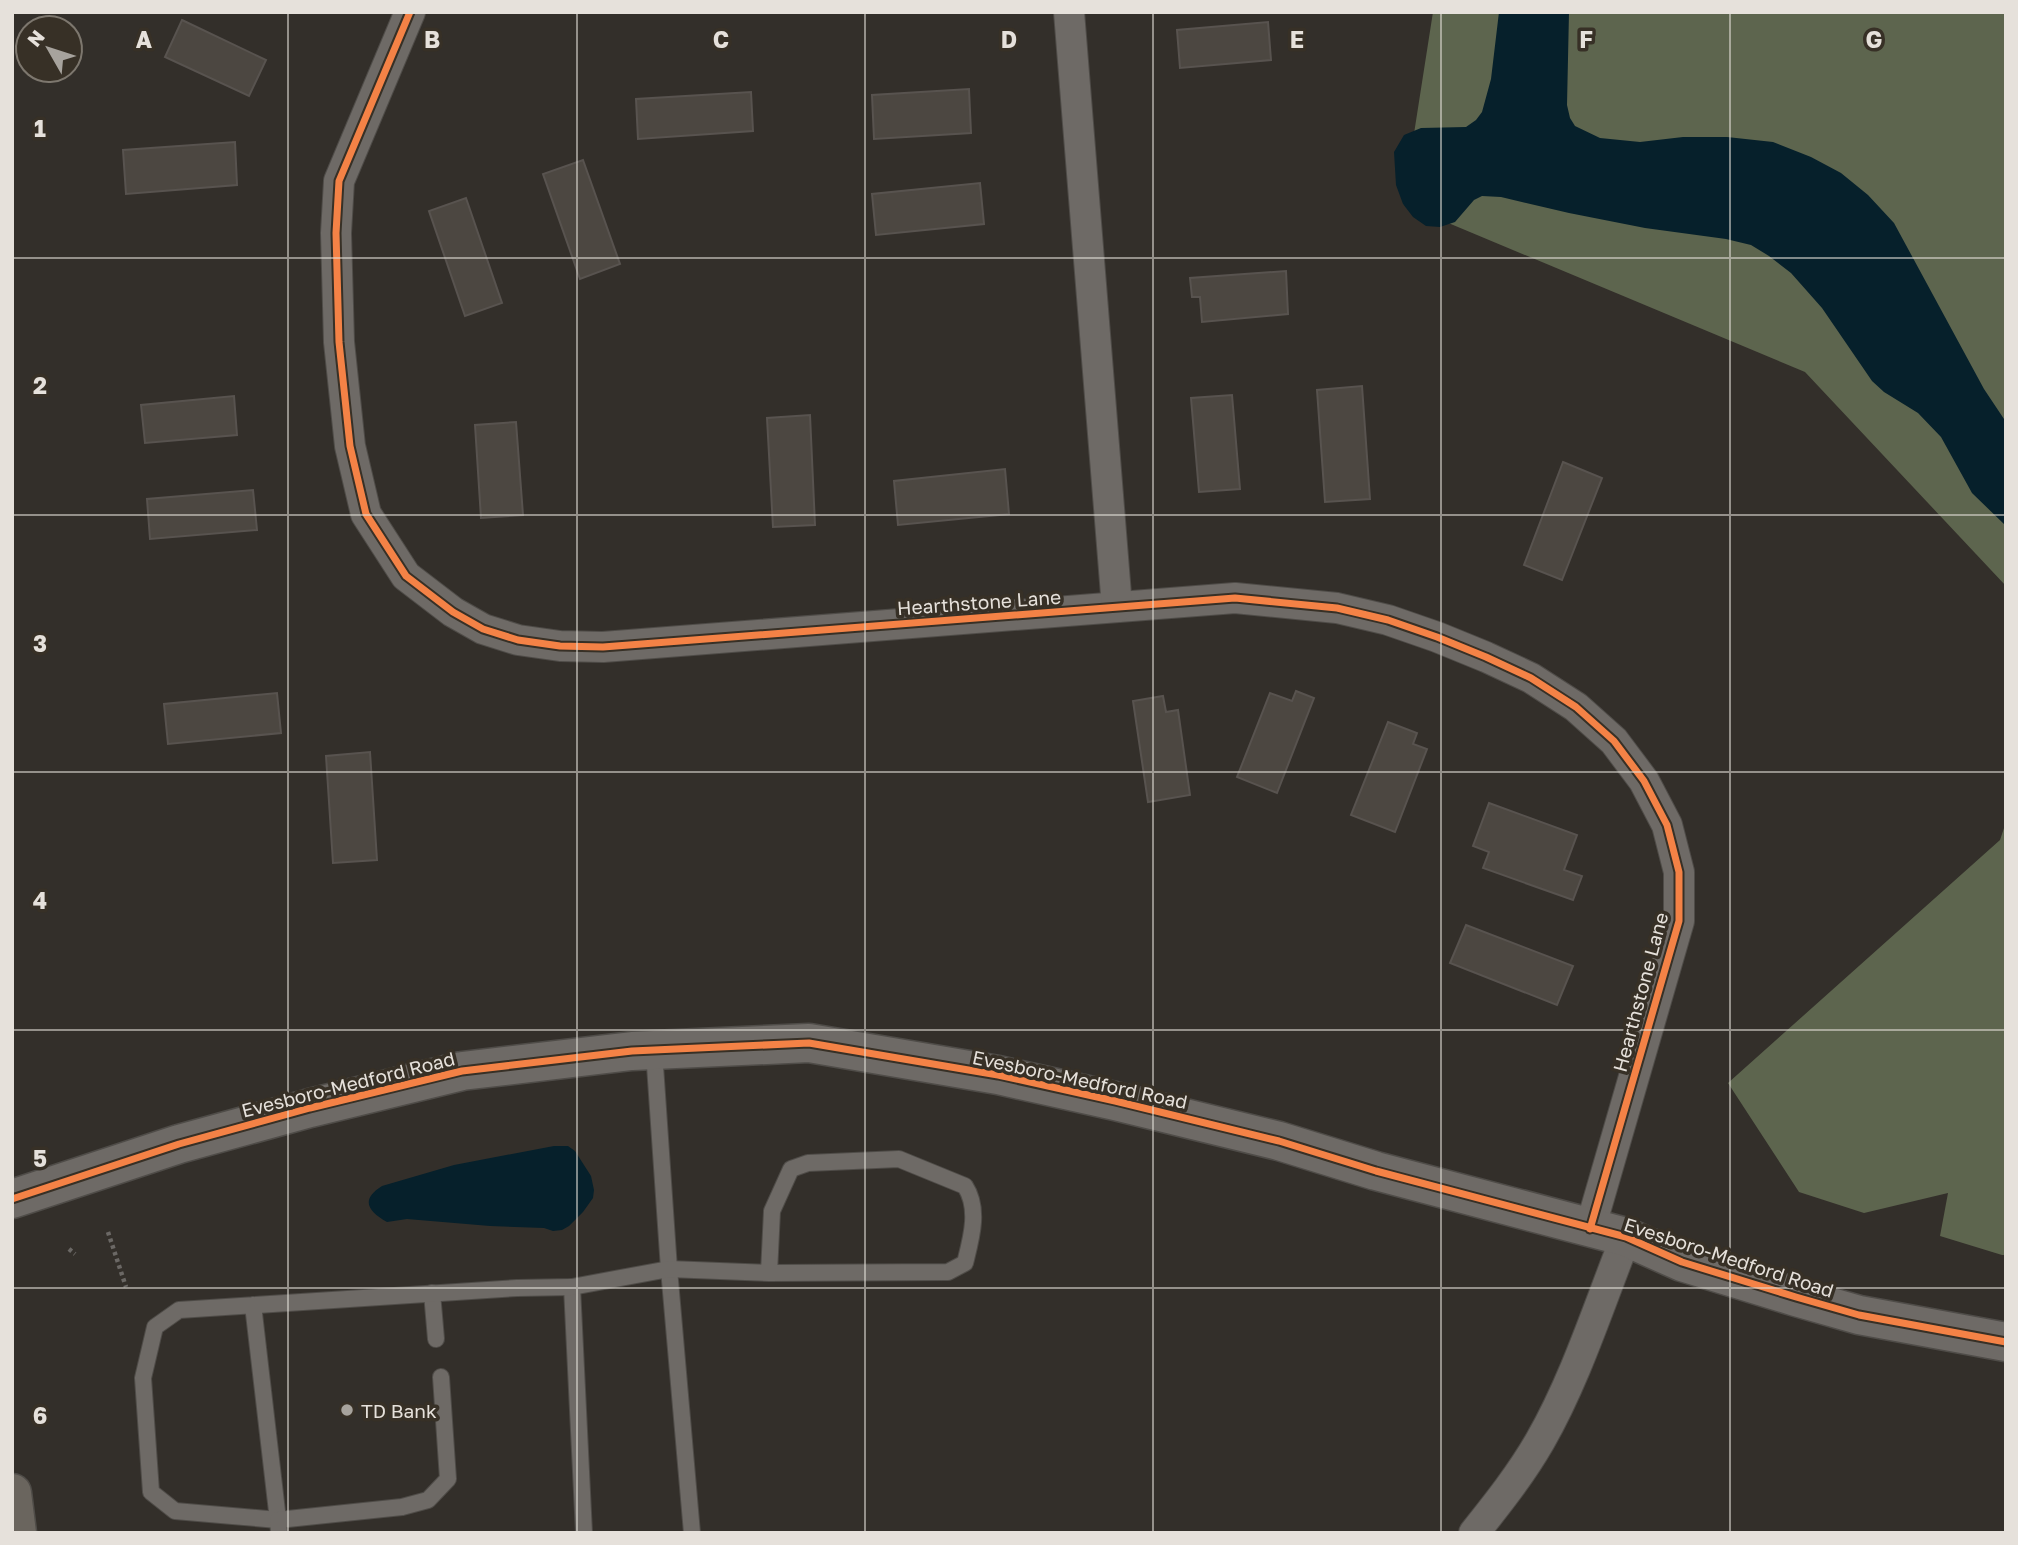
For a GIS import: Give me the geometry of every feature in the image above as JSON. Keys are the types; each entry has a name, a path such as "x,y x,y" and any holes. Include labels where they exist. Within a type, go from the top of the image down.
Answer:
{"main road":[{"path":"12,1493 17,1533"}],"street":[{"name":"Hearthstone Lane","path":"410,12 339,181 335,233 338,342 350,446 366,514 406,576 453,612 483,629 518,640 560,646 603,647 1235,598 1337,608 1388,620 1437,637 1531,678 1576,707 1614,741 1644,781 1667,825 1679,872 1679,921 1608,1233"},
{"path":"1069,12 1117,607"},
{"name":"Evesboro-Medford Road","path":"12,1199 179,1144 310,1108 462,1071 632,1051 809,1043 998,1075 1279,1141 1377,1171 1608,1233 1682,1262 1859,1315 2006,1342"},
{"name":"Evesboro-Medford Road","path":"1474,1533 1511,1488 1541,1440 1565,1391 1608,1233"}],"lane":[{"path":"654,1051 669,1269 692,1533"},
{"path":"441,1377 448,1479 428,1500 402,1507 278,1527 175,1511 151,1492 143,1378 155,1326 178,1310 516,1287 572,1287 669,1269 769,1273 947,1272 965,1263 974,1228 969,1193 965,1186 899,1159 808,1163 791,1169 772,1211 769,1273"},
{"path":"572,1287 584,1533"},
{"path":"432,1293 436,1339"},
{"path":"253,1305 278,1527"}],"path":[{"path":"108,1232 126,1287"},
{"path":"69,1250 75,1254"}],"green space":[{"path":"1433,12 2006,12 2006,586 1805,372 1403,204"},
{"path":"2006,822 2006,1255 2002,1255 1940,1236 1948,1193 1864,1213 1799,1192 1728,1083 2000,840"}],"water":[{"path":"1499,12 1569,12 1567,105 1575,126 1600,138 1640,142 1683,137 1727,137 1773,142 1811,157 1841,173 1868,195 1894,223 1984,389 2006,422 2006,526 1972,493 1941,437 1918,413 1884,392 1872,381 1822,308 1791,273 1751,245 1645,228 1501,197 1482,196 1474,200 1455,222 1440,227 1426,226 1413,217 1403,204 1396,185 1394,152 1404,135 1421,128 1466,127 1482,112 1491,79"},
{"path":"554,1146 568,1146 575,1151 591,1176 594,1190 593,1198 583,1212 562,1230 407,1219 387,1222 375,1214 369,1205 371,1196 382,1186 454,1165"}],"building":[{"path":"182,20 266,60 249,96 165,57"},
{"path":"1268,22 1271,60 1180,68 1177,30"},
{"path":"969,89 971,133 874,139 872,95"},
{"path":"751,92 753,131 638,139 636,99"},
{"path":"235,142 237,185 126,194 123,150"},
{"path":"583,160 620,264 580,279 543,174"},
{"path":"980,183 984,224 876,235 872,194"},
{"path":"466,198 502,303 465,316 429,211"},
{"path":"1286,271 1288,314 1202,322 1200,297 1192,297 1190,278"},
{"path":"1362,386 1370,499 1325,502 1317,390"},
{"path":"1232,395 1240,489 1199,492 1191,398"},
{"path":"234,396 237,435 145,443 141,405"},
{"path":"810,415 815,525 773,527 767,418"},
{"path":"516,422 523,515 481,518 475,425"},
{"path":"1563,462 1602,478 1562,580 1524,565"},
{"path":"1005,469 1009,514 898,525 894,481"},
{"path":"253,490 257,530 150,539 147,499"},
{"path":"1296,691 1314,698 1277,793 1237,777 1270,693 1292,701"},
{"path":"277,693 281,733 168,744 164,704"},
{"path":"1163,696 1166,712 1178,710 1190,795 1148,802 1133,701"},
{"path":"1388,722 1417,733 1413,744 1427,749 1395,832 1351,815"},
{"path":"370,752 377,860 333,863 326,756"},
{"path":"1489,803 1577,835 1564,870 1582,876 1573,900 1483,868 1489,852 1473,846"},
{"path":"1466,925 1573,966 1557,1005 1450,963"}],"cycle path":[{"path":"410,12 339,181 336,233 339,342 350,446 366,514 406,576 453,612 483,629 518,640 560,646 603,647 1235,598 1337,608 1388,620 1437,637 1531,678 1576,707 1614,741 1644,781 1667,825 1679,872 1679,921 1590,1229"},
{"path":"12,1199 179,1144 310,1108 462,1071 632,1051 809,1043 998,1075 1279,1141 1376,1171 1626,1237 1682,1262 1859,1315 2006,1342"}],"place":[{"name":"TD Bank","path":"347,1410"}]}
